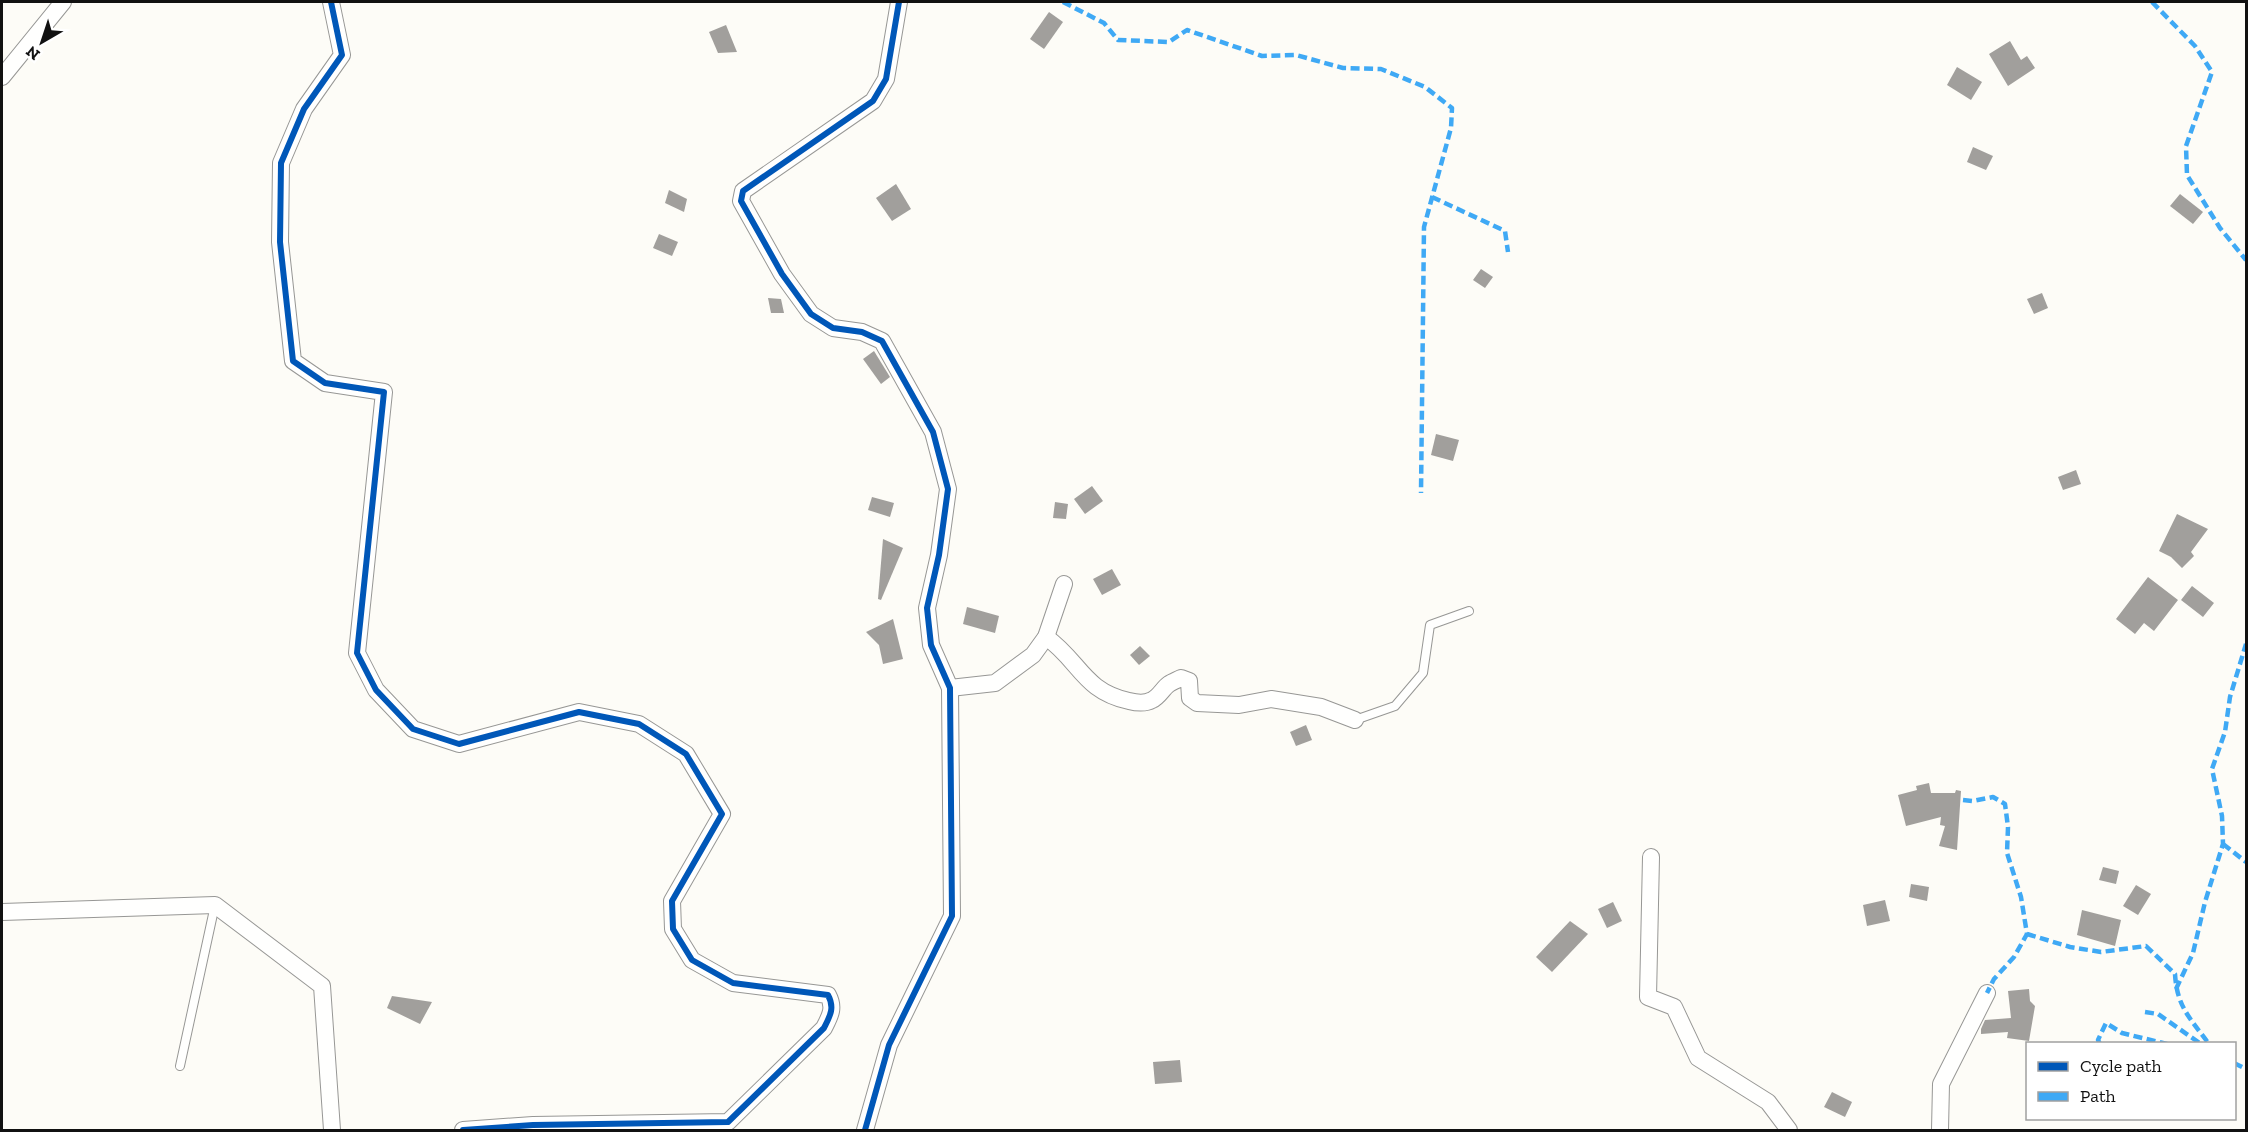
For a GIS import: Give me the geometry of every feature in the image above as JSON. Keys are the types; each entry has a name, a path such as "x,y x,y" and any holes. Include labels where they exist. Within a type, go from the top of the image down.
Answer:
{"street":[{"path":"2,77 63,2"},
{"path":"331,2 342,55 304,109 281,163 280,242 293,361 326,383 384,392 357,652 376,690 413,729 459,744 579,712 639,724 686,754 722,814 672,901 673,928 692,960 733,982 828,995 832,1003 832,1012 824,1028 728,1122 533,1125 464,1131"},
{"path":"865,1131 889,1045 952,916 950,688 931,645 927,608 939,555 948,489 933,432 882,341 862,332 833,328 811,314 782,274 741,201 742,191 873,101 886,79 899,2"},
{"path":"950,688 995,683 1033,655 1046,637 1064,584"},
{"path":"1046,637 1059,647 1077,670 1097,689 1114,698 1139,703 1153,700 1168,684 1181,678 1188,681 1190,698 1197,703 1239,705 1271,699 1322,707 1355,720"},
{"path":"1651,857 1648,997 1674,1008 1698,1058 1768,1102 1789,1131"},
{"path":"2,912 215,905 322,986 332,1131"},
{"path":"1940,1131 1941,1084 1987,993"}],"lane":[{"path":"1355,720 1395,706 1423,673 1430,625 1469,611"},
{"path":"180,1066 215,905"}],"building":[{"path":"1049,12 1063,22 1044,49 1030,39"},
{"path":"726,25 737,52 718,53 709,32"},
{"path":"2010,41 2021,60 2027,56 2035,68 2008,86 1989,54"},
{"path":"1957,67 1982,82 1971,100 1947,85"},
{"path":"1973,147 1993,156 1986,170 1967,162"},
{"path":"896,184 911,209 892,221 876,198"},
{"path":"669,190 687,199 684,212 665,203"},
{"path":"2180,194 2203,212 2193,224 2170,206"},
{"path":"659,234 678,242 672,256 653,248"},
{"path":"1481,269 1493,277 1485,288 1473,280"},
{"path":"2042,293 2048,308 2034,314 2027,299"},
{"path":"768,298 781,299 784,313 771,313"},
{"path":"874,351 890,377 881,384 863,359"},
{"path":"1436,434 1459,440 1453,461 1431,455"},
{"path":"2076,470 2081,484 2063,490 2058,477"},
{"path":"1092,486 1103,501 1085,514 1074,499"},
{"path":"872,497 894,503 890,517 868,510"},
{"path":"1055,502 1068,504 1066,519 1053,518"},
{"path":"2177,514 2208,529 2191,552 2194,556 2182,568 2171,557 2159,551"},
{"path":"883,539 903,548 881,600 878,599"},
{"path":"1112,569 1121,585 1102,595 1093,579"},
{"path":"2148,577 2178,600 2154,631 2144,623 2135,634 2116,619"},
{"path":"2192,586 2214,603 2203,617 2181,600"},
{"path":"967,607 999,616 995,633 963,624"},
{"path":"893,619 903,659 883,664 879,645 866,632"},
{"path":"1140,646 1150,656 1139,665 1130,655"},
{"path":"1306,725 1312,740 1296,746 1290,732"},
{"path":"1929,783 1931,793 1961,791 1957,850 1939,846 1945,826 1940,825 1941,817 1906,826 1898,795 1917,790 1916,786"},
{"path":"2103,867 2119,871 2116,884 2099,880"},
{"path":"1911,884 1929,887 1927,901 1909,897"},
{"path":"2136,885 2151,894 2138,915 2123,906"},
{"path":"1885,900 1890,921 1867,926 1863,905"},
{"path":"1613,902 1622,921 1607,928 1598,909"},
{"path":"2082,910 2121,920 2115,946 2077,935"},
{"path":"1570,921 1588,934 1552,972 1536,957"},
{"path":"2029,989 2030,1001 2035,1006 2029,1041 2007,1038 2008,1032 1981,1034 1985,1020 2011,1018 2008,991"},
{"path":"392,996 432,1002 420,1024 387,1008"},
{"path":"1180,1060 1182,1082 1155,1084 1153,1062"},
{"path":"1832,1092 1852,1102 1845,1117 1824,1107"}],"marked path":[{"path":"1063,2 1104,23 1118,40 1169,42 1187,30 1262,56 1296,55 1343,68 1381,69 1425,87 1452,108 1451,128 1424,227 1421,493"},
{"path":"2152,2 2195,46 2212,72 2186,146 2187,175 2220,228 2246,260"},
{"path":"1432,197 1505,231 1508,252"},
{"path":"2176,989 2193,953 2205,902 2223,844 2222,816 2212,769 2225,732 2230,697 2246,644"},
{"path":"1963,800 1973,801 1993,797 2005,804 2008,827 2007,853 2021,897 2027,934 2014,957 1994,979 1987,993"},
{"path":"2223,844 2246,862"},
{"path":"2027,934 2070,947 2101,952 2146,946 2175,974 2178,995 2182,1004 2207,1042"},
{"path":"2145,1012 2158,1014 2198,1042"},
{"path":"2099,1042 2106,1023 2122,1033 2159,1042"},
{"path":"2236,1064 2246,1069"}],"cycle path":[{"path":"331,2 342,55 304,109 281,163 280,242 293,361 325,383 384,392 357,653 376,690 413,729 459,744 579,712 639,724 686,754 722,814 672,901 673,929 692,960 733,983 828,995 831,1004 830,1016 824,1028 728,1122 533,1125 463,1130"},
{"path":"865,1130 889,1045 952,916 950,688 931,645 927,608 939,555 948,489 933,432 882,341 862,332 833,328 811,314 782,274 741,201 743,191 873,101 886,79 899,2"}]}
